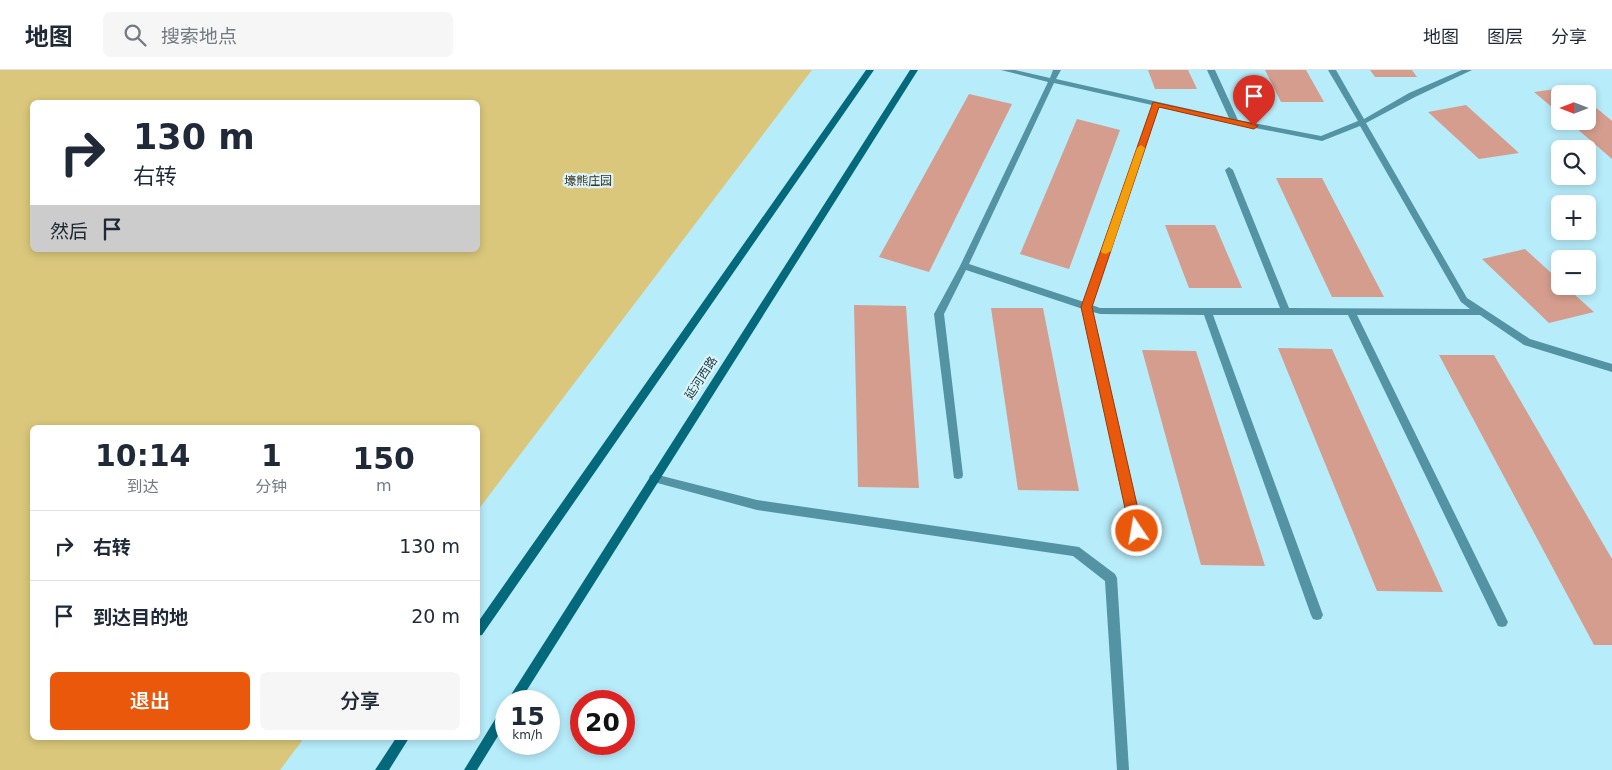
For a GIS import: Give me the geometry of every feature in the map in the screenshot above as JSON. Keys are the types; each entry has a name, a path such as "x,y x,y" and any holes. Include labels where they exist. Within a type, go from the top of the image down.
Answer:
{"street":[{"path":"480,628 870,70"},
{"name":"延河西路","path":"520,690 914,70"},
{"path":"1005,70 1235,122 1322,139 1363,122 1412,95 1468,70"},
{"path":"958,475 939,314 964,266 1057,70"},
{"path":"1211,70 1235,122"},
{"path":"1332,70 1464,300 1527,342 1612,368"},
{"path":"1137,531 1087,307 1156,104"},
{"path":"1229,170 1286,311"},
{"path":"964,266 1100,311 1482,312"},
{"path":"1207,311 1318,615"},
{"path":"1350,312 1502,622"},
{"path":"654,478 757,505 1075,550 1111,578 1123,770"},
{"path":"470,770 495,730"},
{"path":"381,770 402,740"}],"green space":[{"name":"壕熊庄园","path":"0,70 812,70 480,507 480,425 30,425 30,740 302,740 280,770 0,770"}],"building":[{"path":"1148,70 1188,70 1197,89 1155,89"},
{"path":"1265,70 1306,70 1324,102 1281,102"},
{"path":"1370,70 1412,70 1417,77 1375,77"},
{"path":"1551,90 1551,106 1534,92"},
{"path":"969,94 1012,104 929,272 879,257"},
{"path":"1466,105 1519,153 1479,159 1428,112"},
{"path":"1596,108 1612,121 1612,159 1596,145 1596,140 1590,140 1578,130 1596,130"},
{"path":"1077,119 1120,130 1069,269 1020,254"},
{"path":"1276,178 1322,178 1384,297 1332,297"},
{"path":"1165,225 1215,225 1242,288 1189,288"},
{"path":"1525,249 1551,273 1551,295 1575,295 1594,312 1549,323 1482,259"},
{"path":"854,305 906,306 919,488 858,487"},
{"path":"991,308 1043,308 1079,491 1018,490"},
{"path":"1278,348 1332,349 1443,592 1377,591"},
{"path":"1142,350 1196,351 1265,566 1201,565"},
{"path":"1439,355 1494,355 1612,559 1612,645 1594,645"}],"slow traffic":[{"path":"1106,251 1141,148"}],"route":[{"path":"1137,531 1087,307 1156,104 1254,126"}]}
